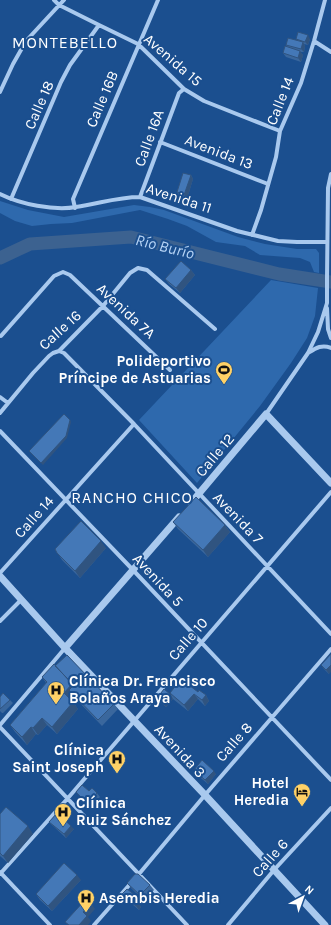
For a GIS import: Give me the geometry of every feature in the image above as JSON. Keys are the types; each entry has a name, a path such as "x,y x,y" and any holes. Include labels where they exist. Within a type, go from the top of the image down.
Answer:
{"street":[{"name":"Avenida 15","path":"54,0 59,5 138,44 184,89 204,101 280,131"},
{"path":"0,92 26,41 64,0"},
{"name":"Calle 16B","path":"75,208 73,199 158,0"},
{"name":"Calle 14","path":"252,235 261,210 276,157 280,131 301,83 325,0"},
{"name":"Calle 18","path":"11,199 61,82 70,65 99,25"},
{"path":"314,41 331,52"},
{"name":"Calle 16A","path":"140,197 178,93 184,89"},
{"name":"Avenida 13","path":"160,142 268,184"},
{"name":"Calle 12","path":"0,726 266,414 308,353 318,332 327,303 328,188 331,174"},
{"name":"Avenida 11","path":"0,194 11,199 50,208 75,208 120,198 140,197 252,235 285,242 327,242"},
{"name":"Calle 16","path":"0,413 49,356 60,351 103,306 130,273 138,268 147,270 215,329"},
{"name":"Avenida 7A","path":"1,336 54,276 63,272 70,275 170,370"},
{"path":"327,303 328,329 331,338"},
{"path":"308,353 319,346 331,348"},
{"name":"Avenida 7","path":"60,351 64,353 134,424 198,494 331,634"},
{"path":"0,397 8,403"},
{"path":"266,414 331,482"},
{"name":"Calle 14","path":"0,573 134,424"},
{"name":"Avenida 5","path":"0,431 331,780"},
{"name":"Calle 10","path":"0,873 68,798 331,492"},
{"name":"Avenida 3","path":"0,576 65,648 205,795 325,925"},
{"path":"0,621 22,600"},
{"name":"Calle 8","path":"94,925 331,649"},
{"path":"0,726 187,925"},
{"name":"Calle 6","path":"228,925 274,870 331,808"},
{"path":"0,873 50,925"}],"shaded area":[{"path":"0,201 28,210 64,217 134,205 164,210 238,237 265,244 297,249 316,249 319,253 319,273 314,272 310,262 300,258 260,255 245,246 216,242 187,226 140,210 72,223 32,226 15,221 0,213"},
{"name":"Polideportivo Príncipe de Astuarias","path":"271,280 318,288 315,316 307,338 260,406 197,483 139,420"}],"building":[{"path":"298,32 308,35 305,42 296,39"},
{"path":"288,38 303,42 301,49 286,45"},
{"path":"285,46 300,51 298,58 283,53"},
{"path":"183,173 191,175 184,195 177,192"},
{"path":"181,261 191,270 176,288 165,279"},
{"path":"64,414 70,420 66,436 41,463 29,451"},
{"path":"196,497 225,525 203,550 173,522"},
{"path":"81,521 101,541 75,571 57,553 55,549"},
{"path":"331,654 331,665 326,670 321,665"},
{"path":"67,655 114,704 98,720 69,690 74,685 55,666"},
{"name":"Clínica Dr. Francisco Bolaños Araya","path":"54,664 72,684 64,693 73,702 52,727 42,718 22,737 10,725 47,682 42,677"},
{"path":"181,679 198,692 199,690 206,695 202,700 194,694 184,705 170,693"},
{"path":"164,689 171,695 163,704 157,698"},
{"path":"3,693 10,700 0,709 0,697"},
{"path":"202,760 214,771 205,780 194,770"},
{"path":"82,785 89,791 92,788 97,793 90,801 93,803 90,806 76,792"},
{"path":"6,807 28,826 3,856 0,853 0,814"},
{"name":"Clínica Ruiz Sánchez","path":"57,813 71,826 64,834 49,822"},
{"path":"64,863 77,875 48,906 36,894"},
{"path":"135,874 138,874 150,885 140,895 127,883"},
{"path":"127,889 135,895 133,898 139,903 136,906 122,894"},
{"path":"86,899 91,903 83,912 87,916 79,925 69,925 65,922"}],"waterway":[{"name":"Río Burío","path":"0,258 30,244 131,237 279,274 331,282"}],"place":[{"name":"Polideportivo Príncipe de Astuarias","path":"224,385"},
{"name":"Clínica Dr. Francisco Bolaños Araya","path":"56,705"},
{"name":"Clínica Saint Joseph","path":"117,774"},
{"name":"Hotel Heredia","path":"302,807"},
{"name":"Clínica Ruiz Sánchez","path":"63,827"},
{"name":"Asembis Heredia","path":"86,913"}],"district":[{"name":"MONTEBELLO","path":"65,42"},
{"name":"RANCHO CHICO","path":"132,497"}]}
